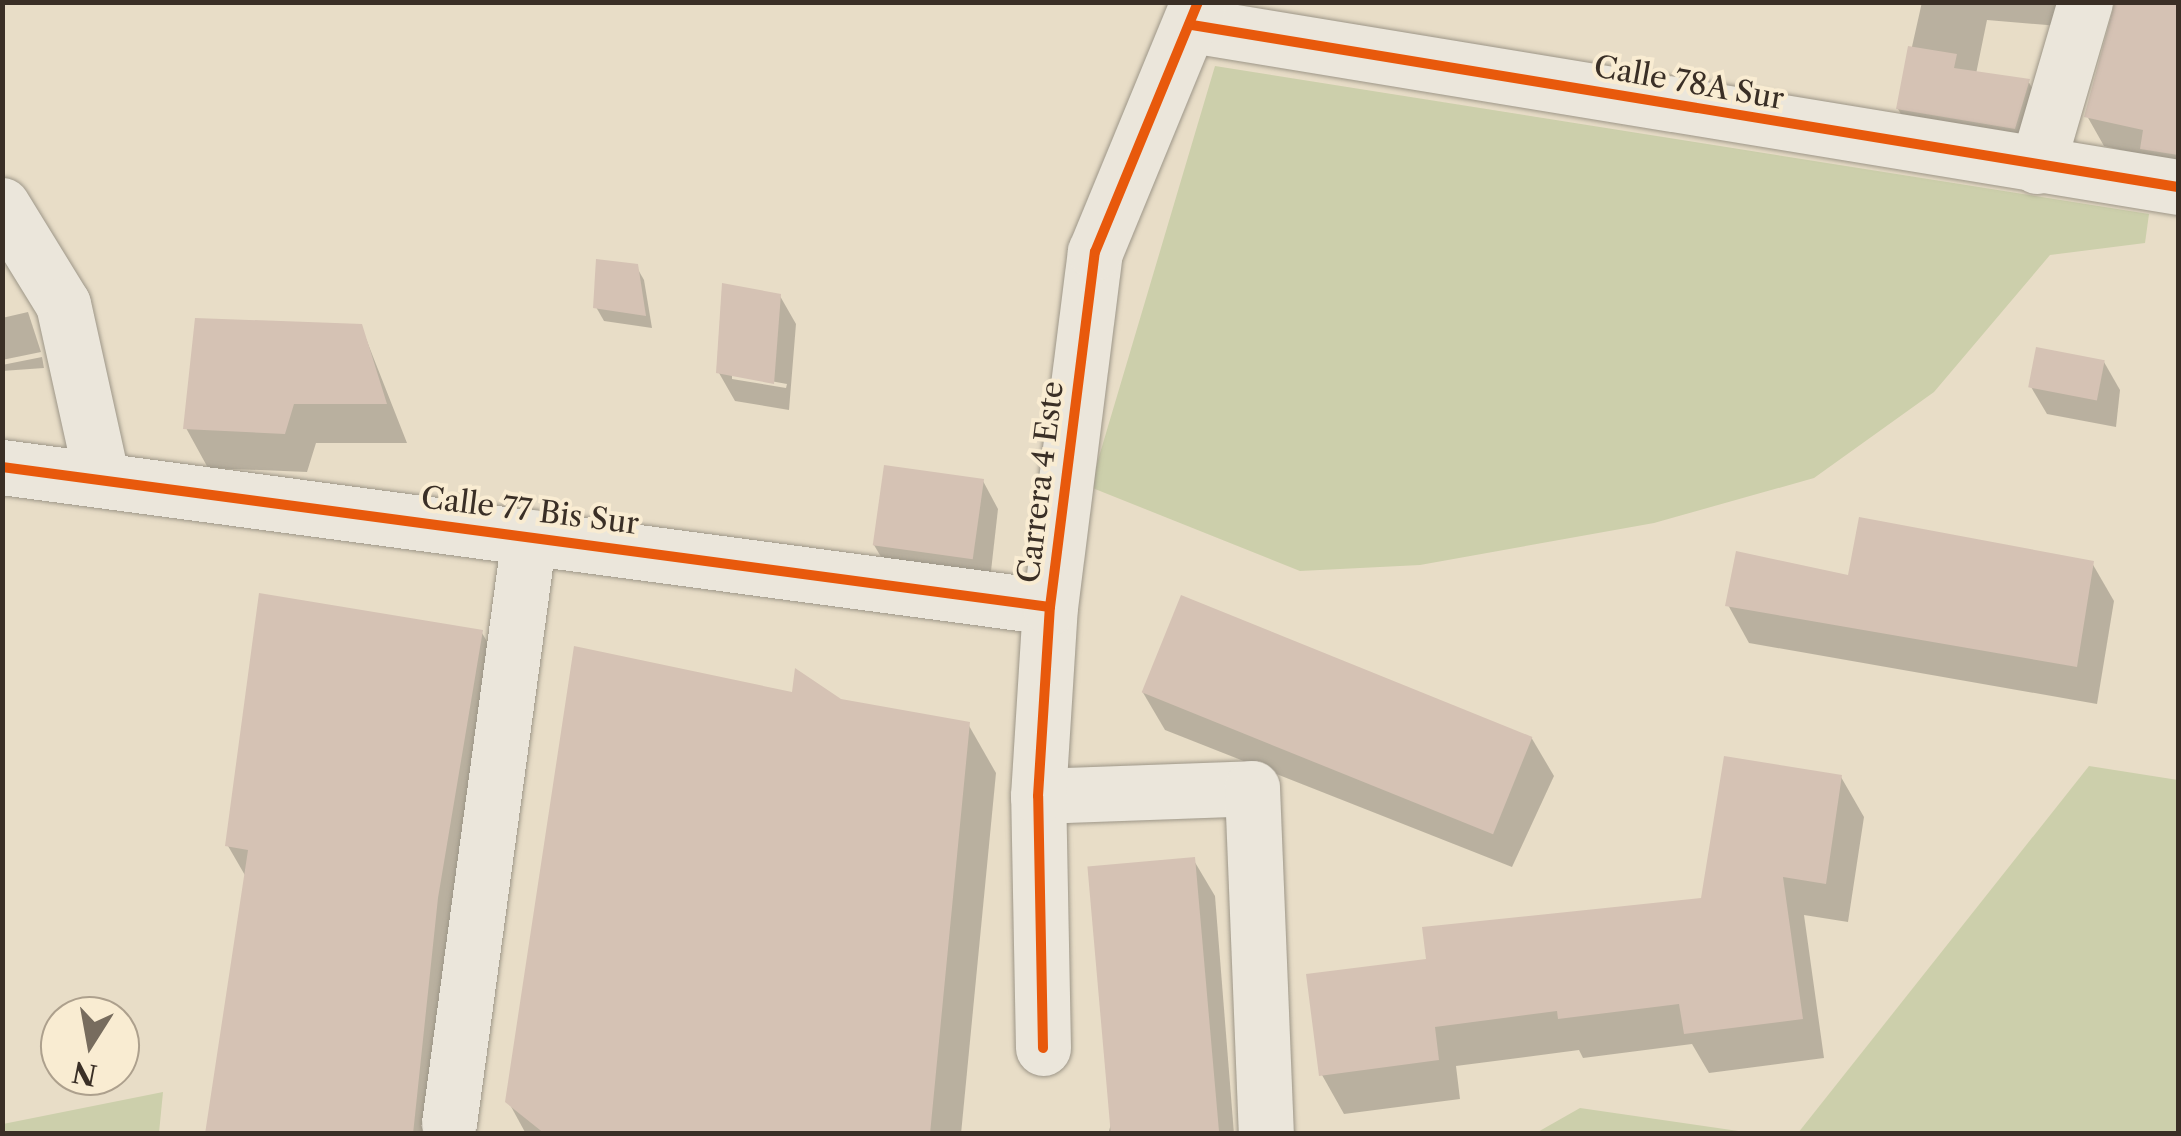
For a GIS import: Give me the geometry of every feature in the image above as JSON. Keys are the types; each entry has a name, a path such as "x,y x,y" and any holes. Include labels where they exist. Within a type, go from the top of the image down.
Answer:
{"street":[{"path":"2037,166 2085,2"},
{"name":"Calle 78A Sur","path":"1195,14 2037,166 2178,187"},
{"name":"Carrera 4 Este","path":"1043,1048 1038,796 1050,606 1096,252 1195,14"},
{"path":"2,205 63,304 102,480"},
{"name":"Calle 77 Bis Sur","path":"2,467 1050,606"},
{"path":"449,1124 529,536"},
{"path":"1038,796 1252,788 1266,1134"}],"green space":[{"path":"1215,66 2149,214 2145,243 2050,255 1934,392 1814,478 1654,523 1420,565 1300,571 1090,487"},
{"path":"2089,766 2178,780 2178,1133 1798,1133"},
{"path":"163,1092 159,1133 3,1133 3,1124"},
{"path":"1580,1108 1752,1133 1536,1133"}],"building":[{"path":"2115,2 2178,2 2178,155 2140,149 2143,130 2084,117"},
{"path":"1908,46 1957,54 1954,68 2030,79 2015,129 1896,109"},
{"path":"596,259 638,264 646,316 593,308"},
{"path":"722,283 781,294 774,384 716,373"},
{"path":"195,318 362,324 387,404 294,404 285,434 183,429"},
{"path":"2036,347 2105,360 2097,401 2028,387"},
{"path":"884,465 984,479 973,559 873,545"},
{"path":"1859,517 2094,561 2077,667 1725,606 1736,551 1848,575"},
{"path":"259,593 483,630 438,898 413,1134 205,1134 248,850 225,846"},
{"path":"1181,595 1532,737 1493,834 1142,692"},
{"path":"574,646 792,692 795,668 841,699 970,722 930,1134 545,1134 505,1102"},
{"path":"1724,756 1842,775 1826,884 1783,877 1803,1019 1684,1034 1679,1004 1558,1019 1557,1011 1435,1027 1439,1060 1319,1076 1306,974 1426,959 1422,927 1701,898"},
{"path":"1195,857 1219,1134 1111,1134 1087,866"}],"cycle path":[{"path":"1043,1048 1038,796 1050,607 1095,252 1198,2"},
{"path":"1192,25 2178,187"},
{"path":"2,467 1050,607"}]}
